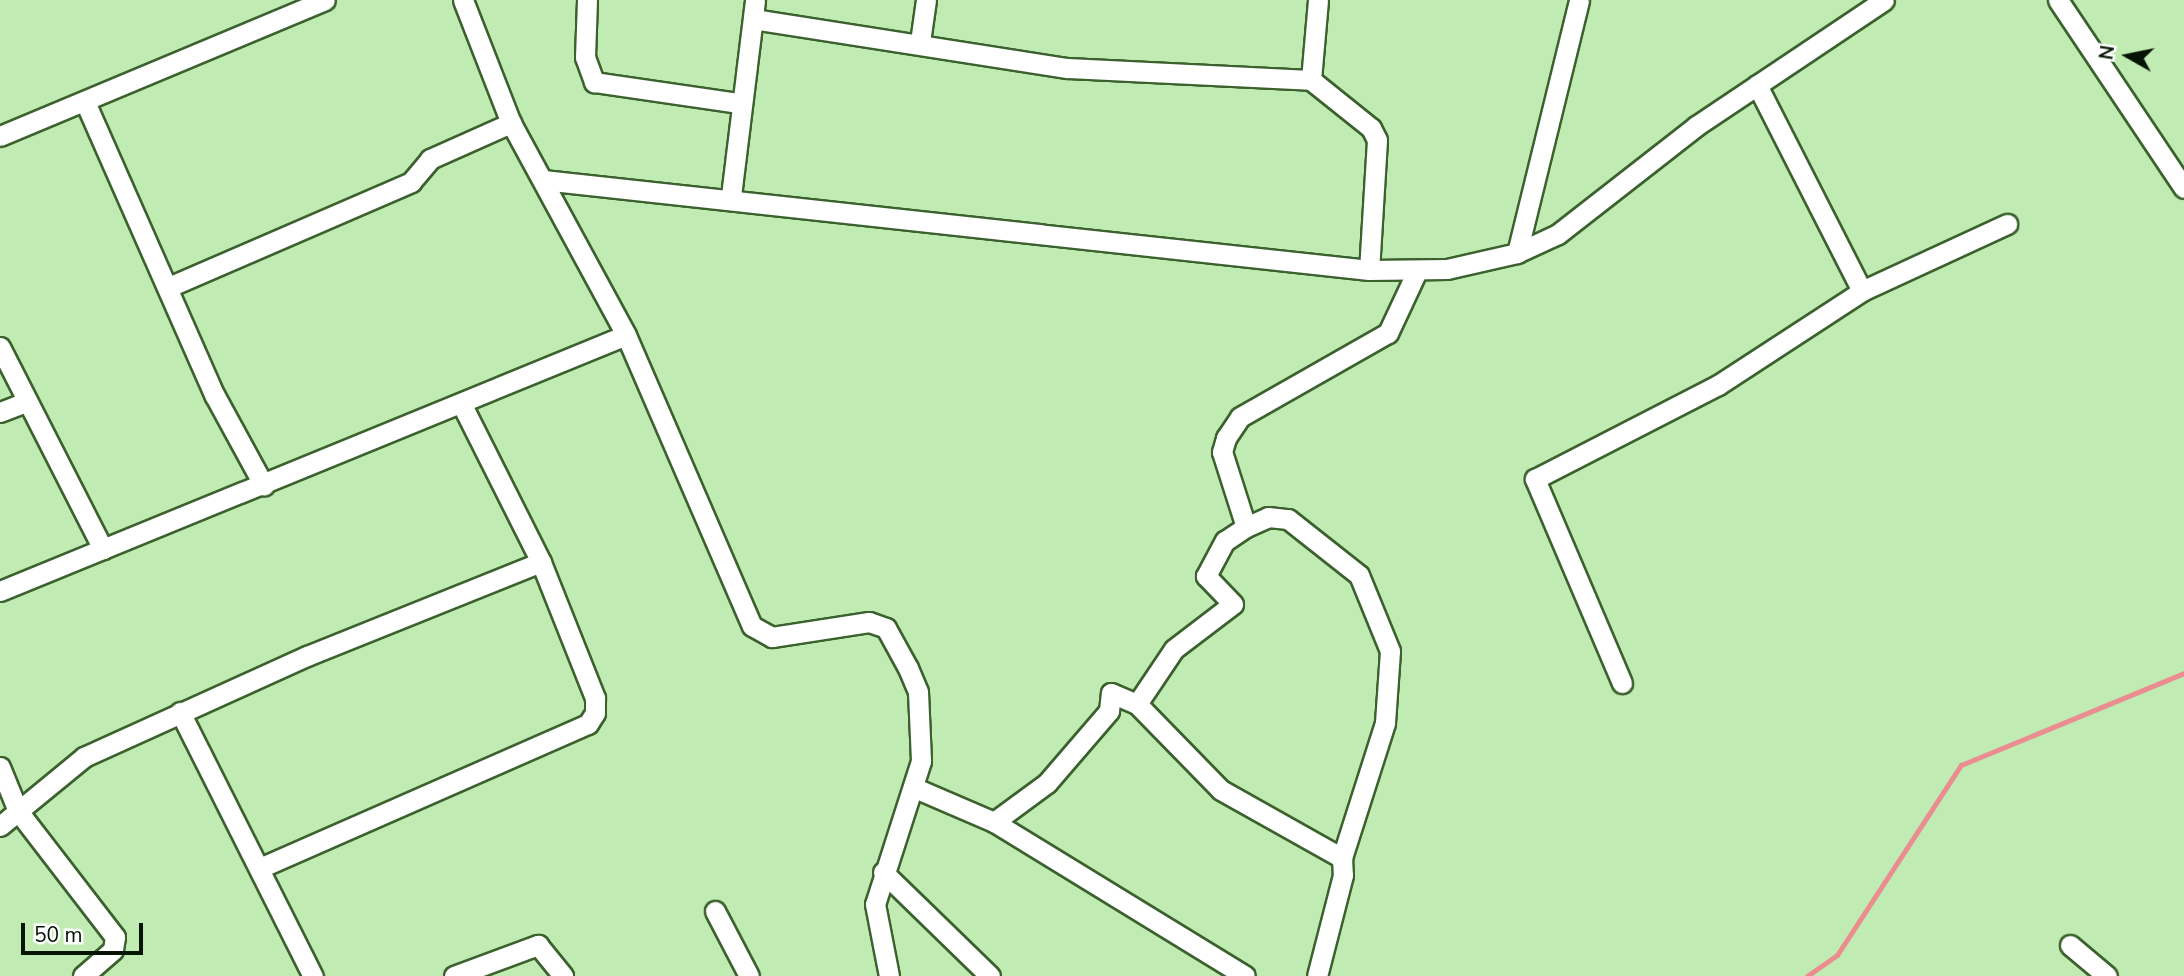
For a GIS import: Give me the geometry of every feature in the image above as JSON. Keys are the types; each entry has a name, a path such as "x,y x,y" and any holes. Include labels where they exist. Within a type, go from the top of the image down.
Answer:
{"street":[{"path":"0,136 86,104 289,8 325,0"},
{"path":"463,0 510,123 626,335 752,626 772,637 855,621 886,628 918,692 922,728 915,788 883,872 876,930 889,976"},
{"path":"587,0 585,57 594,82 738,103"},
{"path":"920,43 926,0"},
{"path":"1311,80 1318,0"},
{"path":"1517,254 1579,0"},
{"path":"542,180 731,196 1368,270 1417,271 1517,254 1595,210 1757,85 1884,0"},
{"path":"2059,0 2184,188"},
{"path":"731,196 738,103 754,10 920,43 1067,68 1311,80 1371,128 1377,140 1368,270"},
{"path":"1757,85 1862,291"},
{"path":"86,104 171,286 215,396 264,486"},
{"path":"171,286 411,182 430,159 510,123"},
{"path":"1622,682 1535,479 1718,385 1862,291 2007,224"},
{"path":"1246,527 1222,452 1226,438 1240,417 1388,333 1417,271"},
{"path":"0,591 264,486 626,335"},
{"path":"0,347 24,403 103,549"},
{"path":"0,412 24,403"},
{"path":"262,867 588,724 595,698 541,562 462,405"},
{"path":"1137,704 1174,649 1233,604 1206,576 1225,541 1246,527 1268,517 1288,519 1359,575 1390,652 1385,723 1342,858 1343,875 1317,976"},
{"path":"0,826 84,757 180,712 541,562"},
{"path":"994,822 1047,783 1109,711 1111,693 1137,704 1221,790 1342,858"},
{"path":"180,712 262,867 313,976"},
{"path":"0,767 18,811 115,937 113,950 83,976"},
{"path":"915,788 994,822 1245,976"},
{"path":"883,872 990,976"},
{"path":"715,911 749,976"},
{"path":"454,976 538,945 563,976"},
{"path":"2070,945 2107,976"}],"waterway":[{"path":"1807,976 1837,955 1961,765 2184,673"}]}
